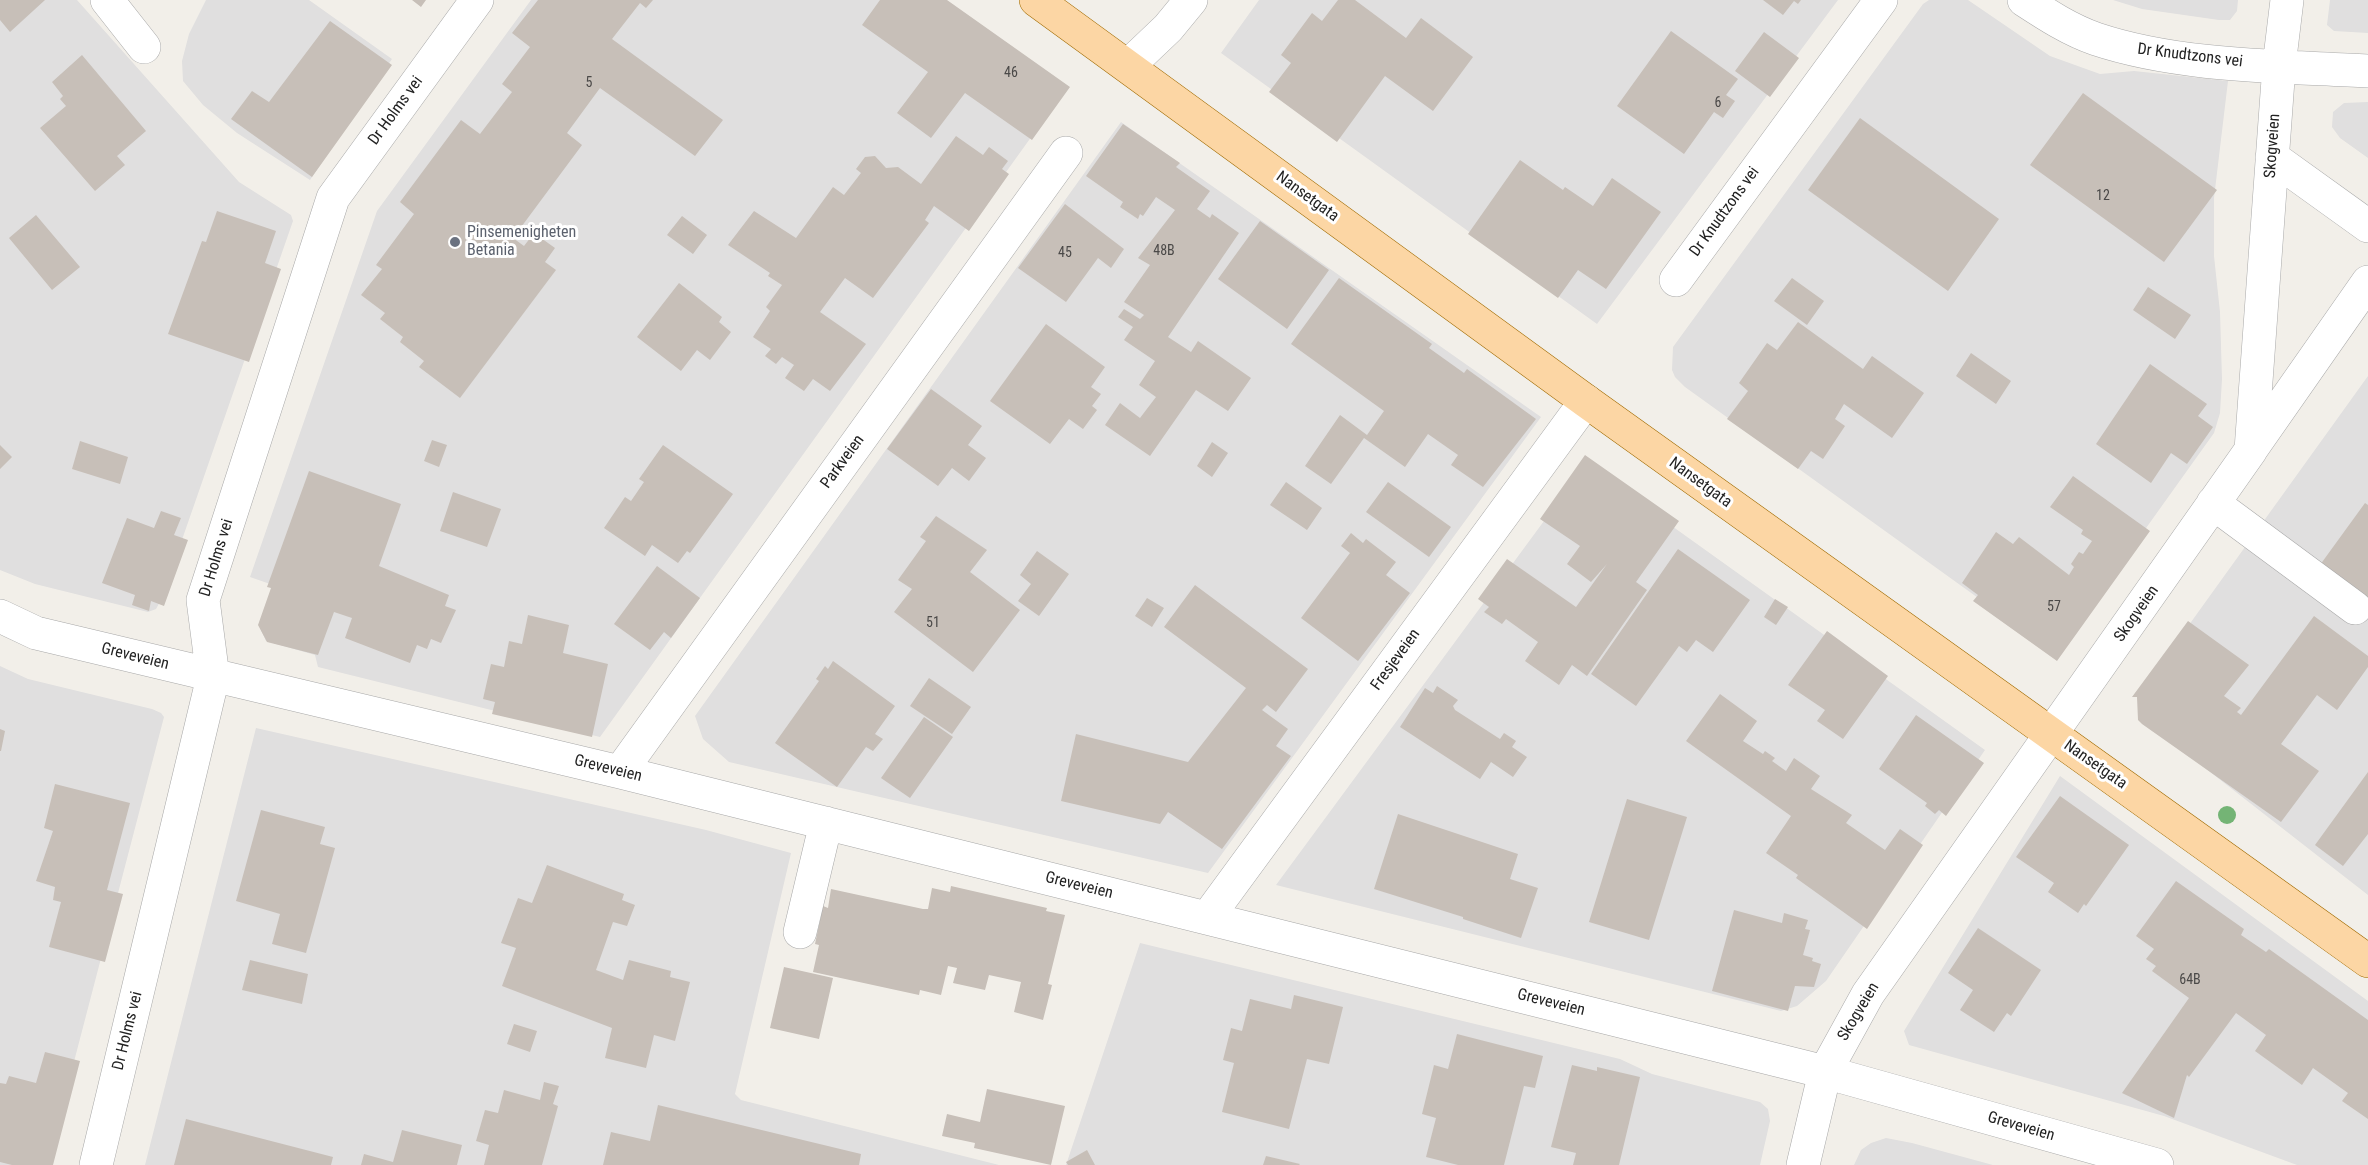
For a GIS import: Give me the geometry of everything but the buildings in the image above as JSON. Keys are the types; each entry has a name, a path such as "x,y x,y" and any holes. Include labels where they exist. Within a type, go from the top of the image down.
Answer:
{"main road":[{"name":"Nansetgata","path":"1036,0 1586,401 2368,960"}],"street":[{"path":"107,0 144,47"},
{"name":"Dr Holms vei","path":"96,1165 213,677 202,600 333,198 477,0"},
{"path":"1128,66 1168,28 1191,0"},
{"name":"Dr Knudtzons vei","path":"1676,280 1881,0"},
{"name":"Dr Knudtzons vei","path":"2024,0 2064,25 2094,38 2133,49 2175,56 2279,66 2368,71"},
{"name":"Skogveien","path":"1803,1165 1825,1072 1868,994 2053,735 2251,450 2279,66 2287,0"},
{"name":"Parkveien","path":"620,772 1066,153"},
{"path":"2272,157 2368,226"},
{"path":"2251,450 2368,282"},
{"name":"Fresjeveien","path":"1206,918 1586,401"},
{"path":"2213,503 2355,608"},
{"name":"Greveveien","path":"0,616 36,633 213,677 620,772 1825,1072 2157,1165"},
{"path":"800,932 826,823"}],"shaded area":[{"path":"0,0 77,0 239,182 291,215 293,221 161,600 156,609 148,612 35,584 0,570"},
{"path":"206,0 309,0 392,59 310,180 237,133 203,105 183,81 182,61 189,34"},
{"path":"531,0 939,0 1065,90 600,737 318,667 315,655 266,641 260,628 273,585 250,577 377,211"},
{"path":"1259,0 1838,0 1597,324 1221,53"},
{"path":"1929,0 1968,0 2050,56 2100,74 2134,71 2228,81 2214,198 2214,256 2220,312 2222,379 2220,413 2214,433 2056,654 1685,387 1675,377 1672,370 1673,347 1923,4"},
{"path":"2113,0 2238,0 2237,11 2230,20 2219,20 2142,9"},
{"path":"2330,0 2368,0 2368,33 2334,31 2327,25"},
{"path":"2368,102 2368,158 2340,138 2332,127 2333,112 2344,103"},
{"path":"1121,122 1541,417 1208,873 729,762 703,739 695,716"},
{"path":"2368,376 2368,895 2146,722 2140,693"},
{"path":"1588,466 1985,750 1826,981 1797,1006 1781,1011 1276,885 1583,468"},
{"path":"0,666 28,679 152,709 164,717 47,1165 0,1165"},
{"path":"256,728 706,830 791,853 735,1094 741,1100 999,1165 145,1165"},
{"path":"2060,776 2368,1001 2368,1165 2297,1165 2164,1116 1909,1045 1904,1031"},
{"path":"1140,943 1620,1059 1652,1074 1760,1102 1768,1109 1770,1121 1760,1165 1066,1165"},
{"path":"1886,1138 1993,1165 1854,1165 1861,1150 1871,1143"}],"place":[{"name":"Pinsemenigheten Betania","path":"455,242"}]}
